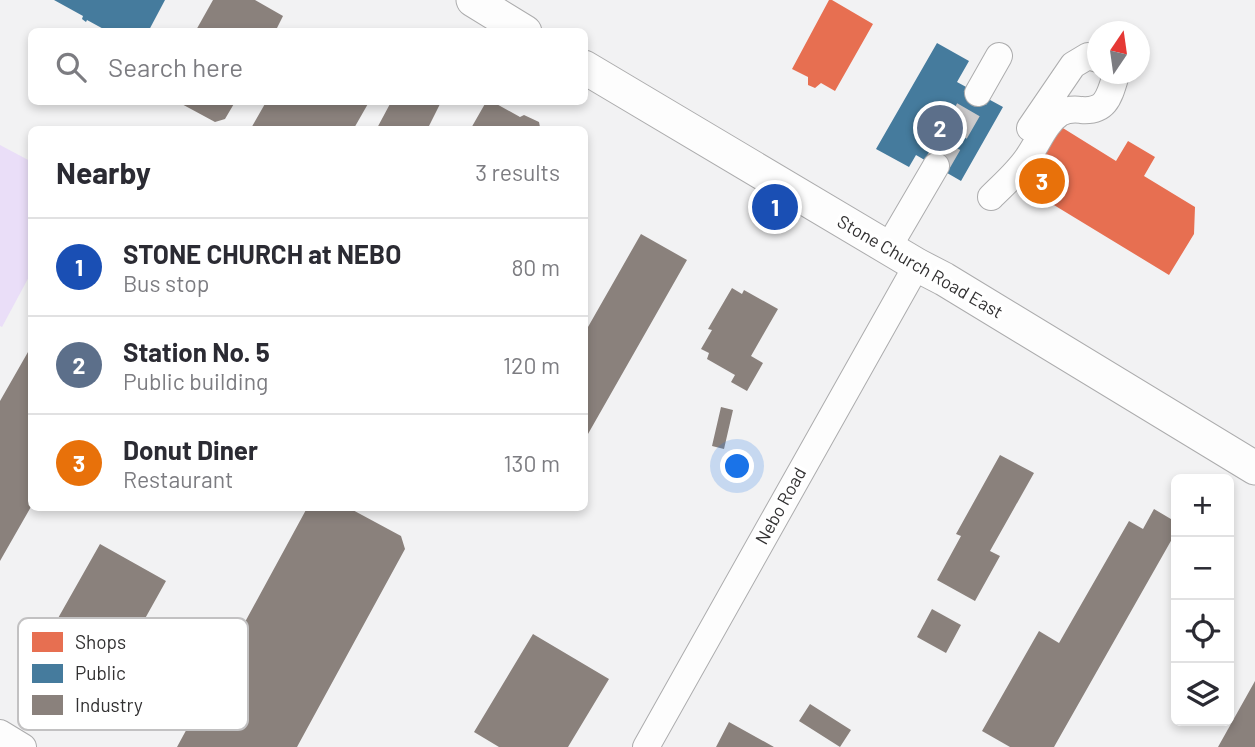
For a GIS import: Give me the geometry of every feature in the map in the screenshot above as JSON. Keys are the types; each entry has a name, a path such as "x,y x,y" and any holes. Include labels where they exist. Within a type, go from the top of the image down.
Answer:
{"main road":[{"path":"473,0 518,28"},
{"name":"Stone Church Road East","path":"588,69 944,279 1255,468"}],"street":[{"path":"978,93 999,56"},
{"path":"1087,57 1073,65 1023,139 991,197 1020,168 1048,125 1060,113 1073,109 1090,111 1099,108 1110,96 1113,84"},
{"path":"888,248 936,166"},
{"name":"Nebo Road","path":"646,747 917,265"},
{"path":"0,733 23,747"}],"shaded area":[{"path":"0,145 28,160 28,279 2,327"}],"building: Shops":[{"path":"829,0 873,24 835,91 821,83 815,88 808,85 808,77 792,69"},
{"path":"1058,125 1116,161 1128,141 1155,157 1144,176 1195,207 1194,234 1169,275 1021,185"}],"building: Public":[{"path":"54,0 165,0 150,28 102,28 87,20 86,22 82,19 83,16"},
{"path":"937,43 969,61 957,82 1003,107 961,181 916,155 909,167 876,149"}],"building: Industry":[{"path":"213,0 255,0 283,16 277,28 197,28"},
{"path":"184,105 233,105 225,119 215,122"},
{"path":"264,105 367,105 355,126 252,126"},
{"path":"389,105 440,105 429,126 378,126"},
{"path":"484,105 498,105 520,117 524,115 539,122 540,126 472,126"},
{"path":"641,234 687,260 588,434 588,327"},
{"path":"732,288 742,294 744,290 778,309 751,356 763,363 747,391 731,382 735,375 707,359 709,353 701,349 712,330 708,329"},
{"path":"28,352 29,511 0,561 0,401"},
{"path":"721,407 733,410 724,449 712,446"},
{"path":"1000,455 1034,473 990,551 1000,556 975,601 937,580 961,536 956,534"},
{"path":"1154,509 1171,519 1171,541 1054,747 1010,747 982,731 1039,631 1059,643 1129,521 1143,529"},
{"path":"305,511 355,511 401,536 405,549 297,747 177,747 186,730 248,730 247,618"},
{"path":"100,544 166,581 145,618 58,618"},
{"path":"932,609 961,625 946,653 917,637"},
{"path":"533,634 609,679 568,747 499,747 474,732"},
{"path":"1255,681 1255,747 1218,747 1230,726 1234,726 1234,718"},
{"path":"810,704 851,730 840,747 799,721"},
{"path":"729,722 774,747 716,747"}],"tunnel":[{"path":"936,166 978,93"}],"place":[{"name":"Station No. 5","path":"940,128"},
{"name":"Donut Diner","path":"1042,181"},
{"name":"STONE CHURCH at NEBO","path":"775,207"}]}
